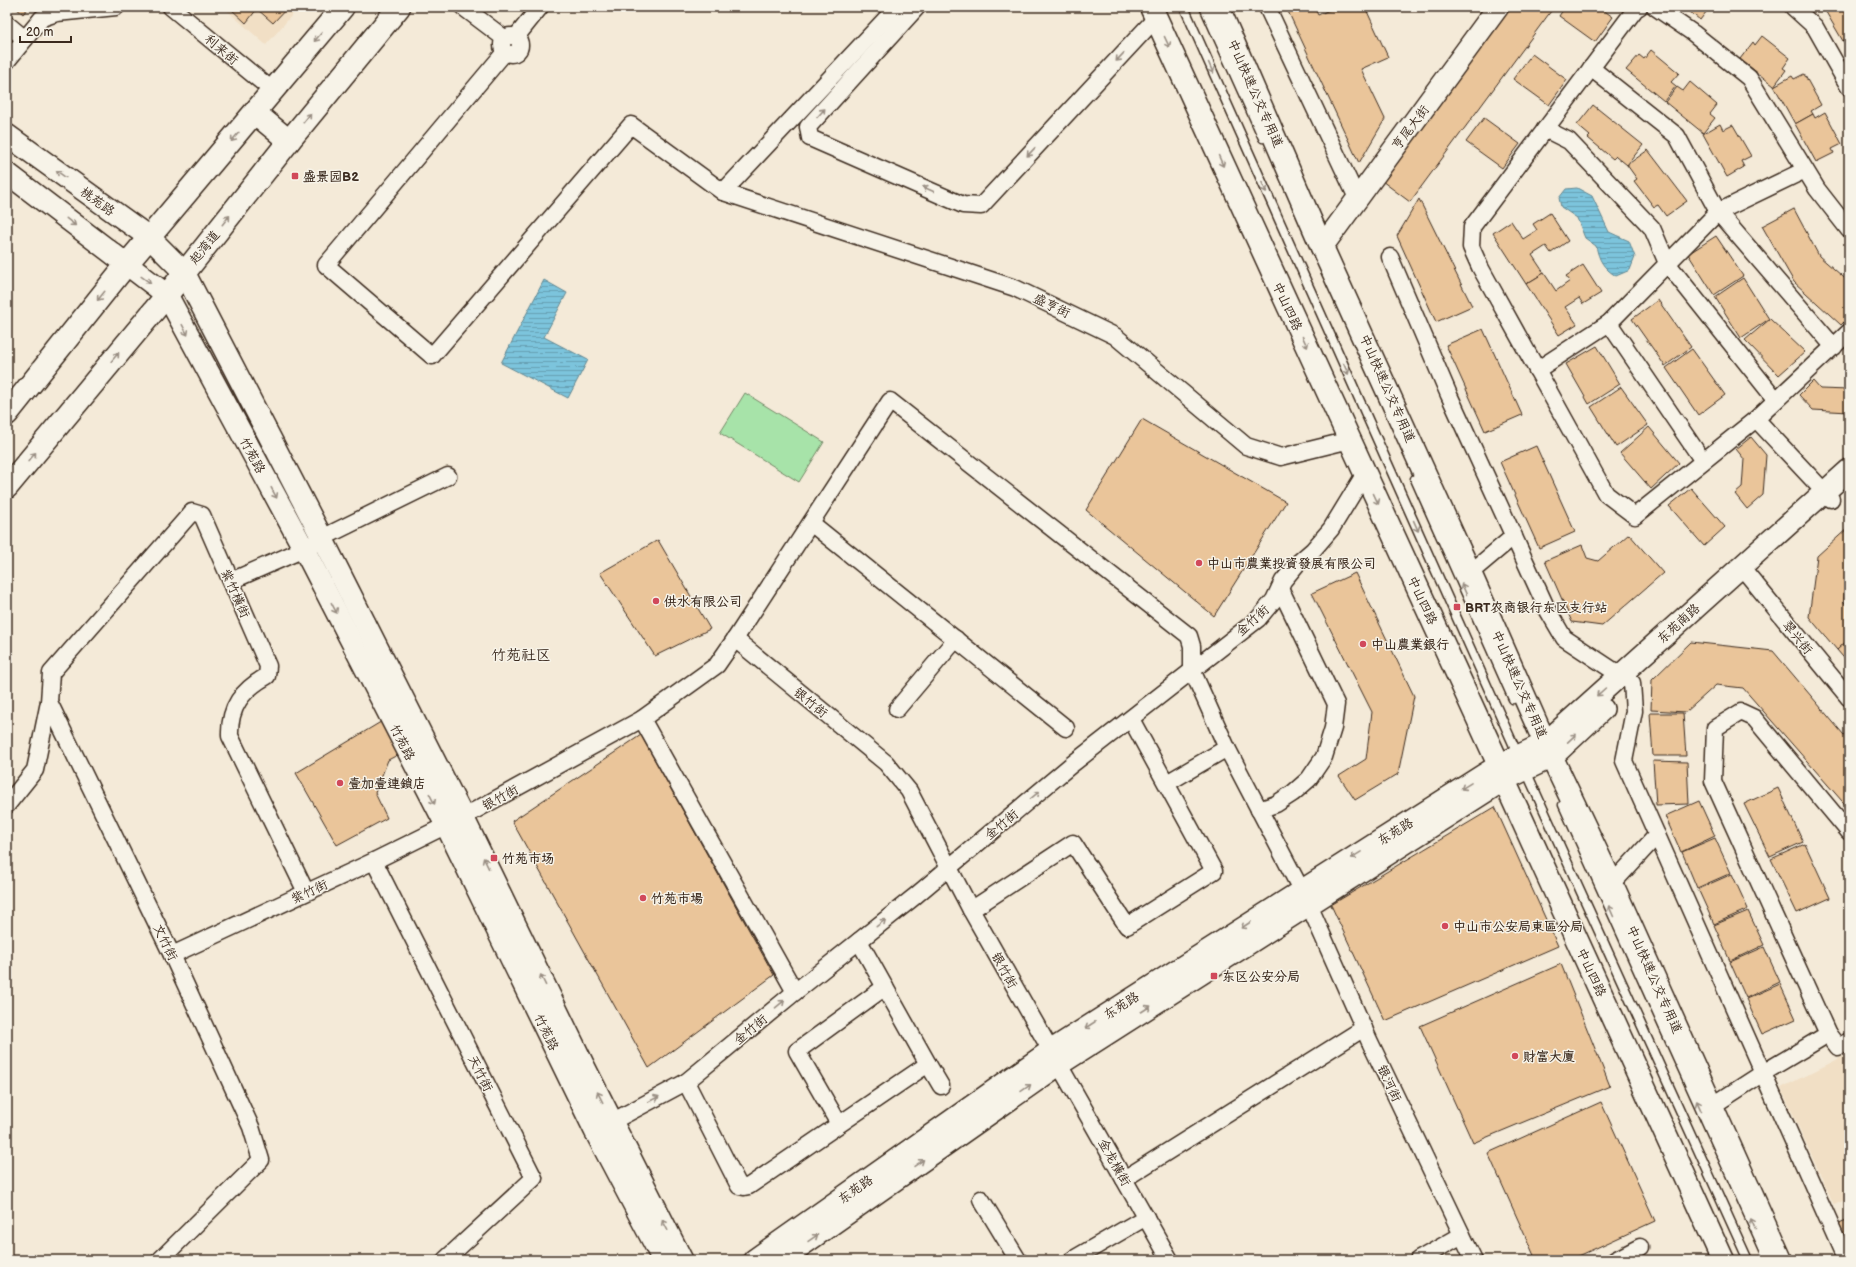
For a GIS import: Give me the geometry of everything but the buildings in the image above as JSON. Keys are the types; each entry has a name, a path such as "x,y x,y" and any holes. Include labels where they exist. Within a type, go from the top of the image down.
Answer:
{"main road":[{"path":"7,414 126,266 343,7"},
{"name":"起湾道","path":"7,487 166,295 289,141 399,7"},
{"path":"1218,7 1322,247 1470,573 1537,755 1612,884 1781,1260"},
{"name":"中山四路","path":"1153,13 1350,440 1364,474 1723,1260"},
{"path":"255,113 289,141"}],"street":[{"path":"7,61 49,11 116,7"},
{"name":"利来街","path":"171,7 273,91"},
{"path":"463,7 509,42 540,7"},
{"path":"723,192 897,7"},
{"path":"917,7 808,127 810,138 963,205 980,206 1153,13"},
{"path":"1267,7 1357,198"},
{"name":"亨尾大街","path":"1322,247 1498,7"},
{"path":"1639,7 1637,7 1472,227 1471,247 1480,267 1606,494 1635,516 1756,419 1849,332"},
{"path":"1655,7 1693,33 1749,78 1817,189 1849,230"},
{"path":"1793,7 1815,27 1849,87"},
{"path":"7,24 25,39"},
{"name":"盛亨街","path":"509,42 326,265 432,356 632,125 723,192 1015,288 1115,336 1246,446 1281,457 1350,440"},
{"path":"1591,68 1677,136 1718,212 1834,347"},
{"path":"1545,129 1569,141 1652,228 1667,264 1776,400"},
{"name":"桃苑路","path":"7,135 150,238 184,272"},
{"path":"1537,370 1609,323 1718,212 1805,170"},
{"path":"7,173 126,266"},
{"path":"1390,257 1449,395 1547,609 1564,638 1626,679 1634,711 1624,761 1846,1260"},
{"name":"竹苑路","path":"126,266 166,295 454,821"},
{"name":"竹苑路","path":"184,272 322,538 454,821 604,1126 663,1260"},
{"path":"1609,323 1703,461"},
{"path":"734,639 890,401 1189,636 1192,646 1192,670"},
{"path":"1756,419 1827,496"},
{"name":"东苑南路","path":"1501,772 1537,755 1748,575 1827,496 1849,470"},
{"name":"金竹街","path":"604,1126 686,1082 1071,765 1258,618 1274,600 1283,581 1298,563 1314,550 1331,529 1364,474"},
{"path":"231,581 304,549 322,538 448,476"},
{"name":"东苑南路","path":"1626,679 1827,496 1849,484"},
{"name":"紫竹横街","path":"49,702 51,673 192,512 202,515 268,666 266,676 251,684 236,703 230,722 230,736 306,892"},
{"path":"811,523 1066,728"},
{"path":"1470,573 1514,536"},
{"name":"翠兴街","path":"1748,575 1849,698"},
{"path":"1259,810 1276,804 1293,794 1309,779 1324,757 1333,728 1336,704 1280,588"},
{"name":"银竹街","path":"454,821 642,718 717,666 734,639 886,763 909,791 971,910 1055,1057"},
{"path":"897,709 956,639"},
{"name":"银河街","path":"1192,670 1227,748 1305,897 1364,1028 1474,1260"},
{"path":"7,805 35,770 49,702"},
{"name":"文竹街","path":"49,702 172,955 251,1127 261,1160 160,1260"},
{"path":"1849,832 1754,718 1741,712 1716,728 1713,781 1828,1034 1838,1047 1849,1041"},
{"path":"642,718 795,992"},
{"path":"971,910 1073,843 1127,926 1214,871 1131,718"},
{"path":"1167,783 1227,748"},
{"name":"东苑路","path":"754,1260 1055,1057 1501,772"},
{"name":"紫竹街","path":"172,955 374,861 454,821"},
{"path":"1612,884 1657,835"},
{"name":"天竹街","path":"374,861 534,1178 445,1260"},
{"path":"859,940 941,1086"},
{"path":"839,1124 797,1051 885,987"},
{"path":"1124,1179 1364,1028"},
{"path":"1712,1106 1828,1034"},
{"name":"东苑路","path":"781,1260 1055,1057"},
{"name":"金龙横街","path":"1055,1057 1170,1260"},
{"path":"686,1082 739,1186 744,1187 749,1186 928,1064"},
{"name":"竹苑路","path":"604,1126 682,1260"},
{"path":"981,1199 1018,1260"},
{"path":"1072,1260 1146,1217"},
{"path":"1418,1260 1462,1235"},
{"path":"1614,1260 1640,1247"}],"lane":[{"path":"1184,7 1537,755 1748,1260"},
{"name":"中山快速公交专用道","path":"1204,7 1266,144"},
{"path":"1322,247 1326,274"},
{"name":"中山快速公交专用道","path":"1412,471 1516,704"},
{"name":"中山快速公交专用道","path":"1559,798 1769,1260"}],"shaded area":[{"path":"223,7 299,7 266,45"},
{"path":"1848,1054 1849,1198 1834,1205 1781,1088"}],"green space":[{"path":"745,393 824,442 799,482 720,433"}],"water":[{"path":"1577,188 1592,196 1609,232 1629,241 1635,257 1630,270 1616,276 1608,270 1600,260 1596,246 1585,238 1577,218 1561,207 1559,198 1566,189"},
{"path":"544,280 567,293 544,337 588,360 568,398 501,363"}],"place":[{"name":"盛景园B2","path":"295,176"},
{"name":"中山市農業投資發展有限公司","path":"1199,563"},
{"name":"供水有限公司","path":"656,601"},
{"name":"BRT农商银行东区支行站","path":"1457,607"},
{"name":"中山農業銀行","path":"1363,644"},
{"name":"壹加壹連鎖店","path":"340,783"},
{"name":"竹苑市场","path":"494,858"},
{"name":"竹苑市場","path":"643,898"},
{"name":"中山市公安局東區分局","path":"1445,926"},
{"name":"东区公安分局","path":"1214,976"},
{"name":"財富大廈","path":"1515,1056"}],"district":[{"name":"竹苑社区","path":"521,655"}]}
